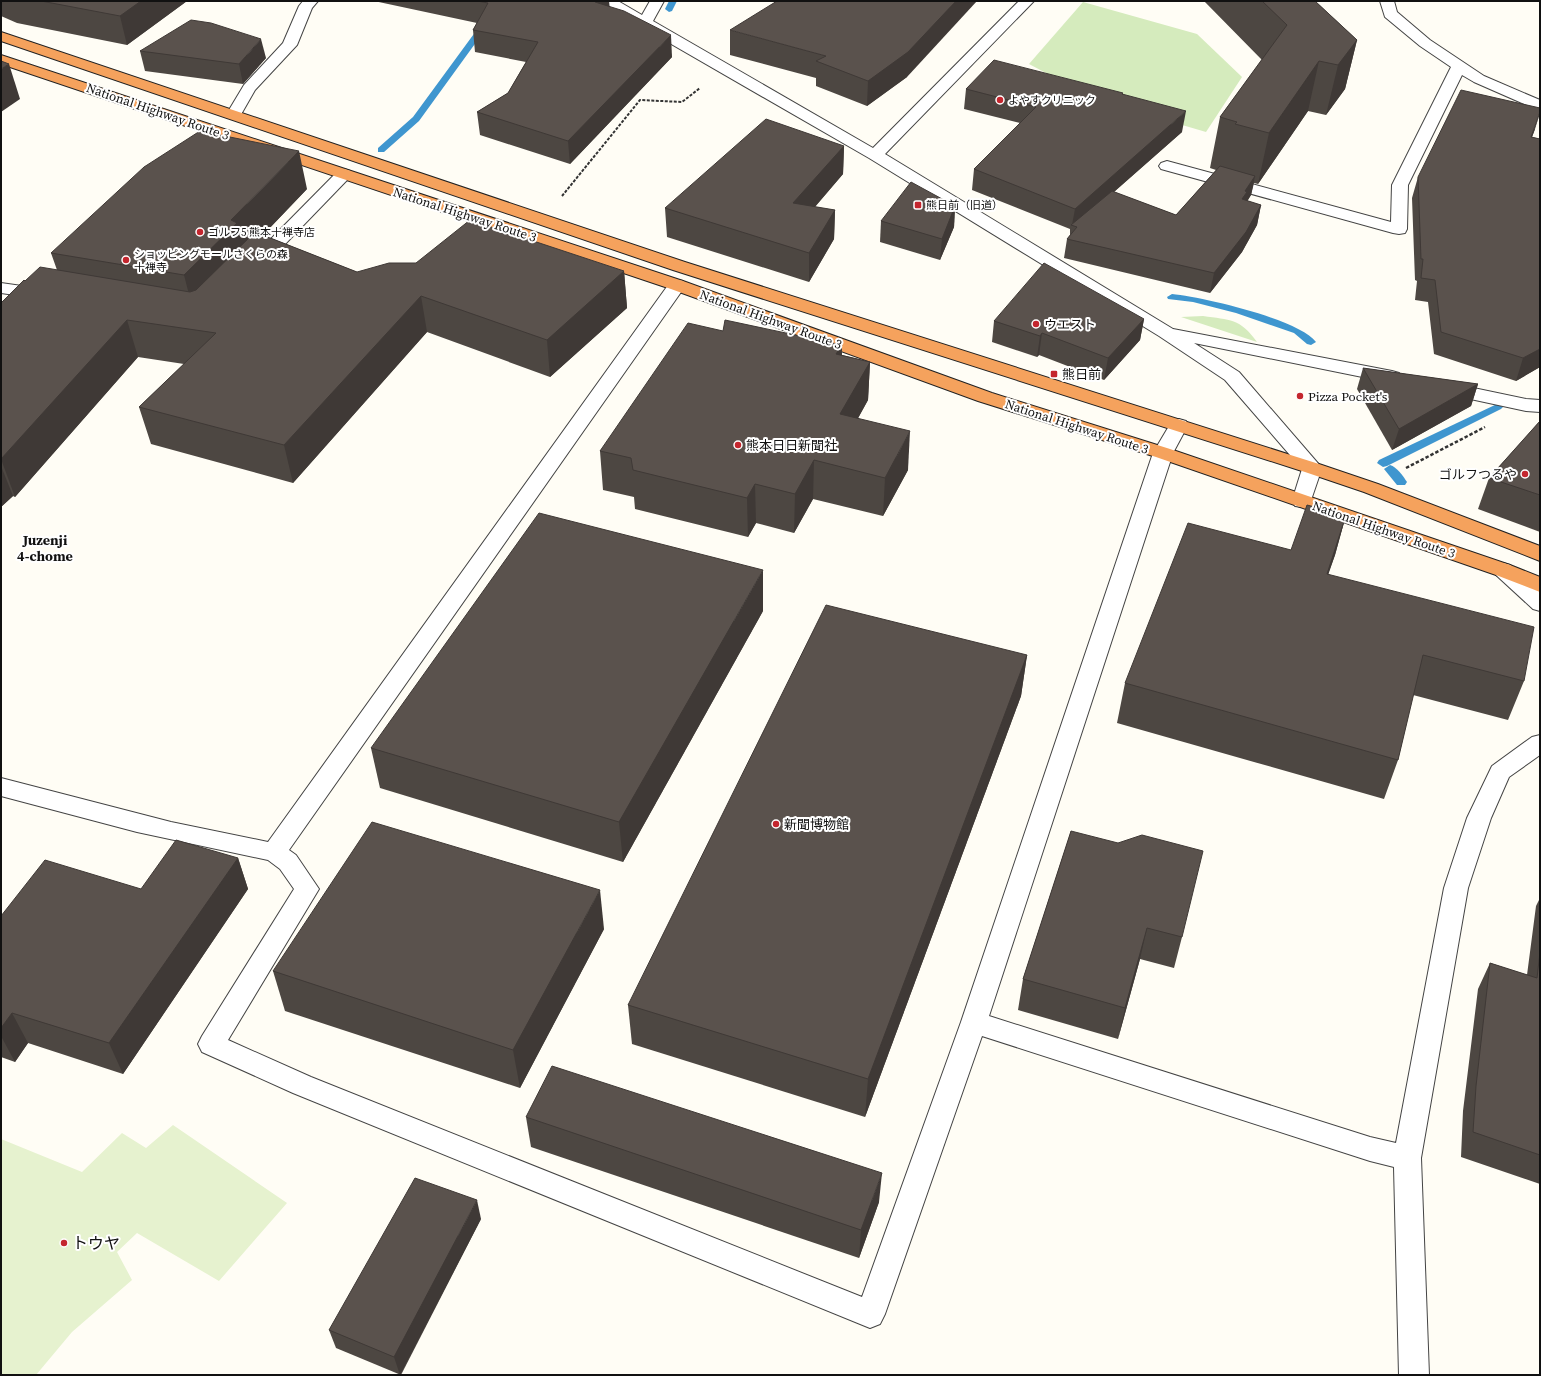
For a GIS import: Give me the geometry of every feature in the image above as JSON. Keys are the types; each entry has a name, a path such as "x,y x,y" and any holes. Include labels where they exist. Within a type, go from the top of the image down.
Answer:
{"highway":[{"name":"National Highway Route 3","path":"1,36 679,266 1312,468 1371,488 1540,554"},
{"name":"National Highway Route 3","path":"1,59 677,285 985,397 1163,453 1503,570 1540,585"}],"street":[{"path":"234,115 249,88 290,46 306,6 311,1"},
{"path":"608,1 875,155 1165,332 1232,376 1312,468 1302,501"},
{"path":"645,23 657,1"},
{"path":"875,155 1027,1"},
{"path":"1387,1 1390,14 1426,43 1459,66 1479,79 1540,106"},
{"path":"1167,166 1399,229 1400,185 1459,66"},
{"path":"248,272 344,174"},
{"path":"274,852 677,285"},
{"path":"1,288 62,297"},
{"path":"1165,332 1533,406"},
{"path":"1,787 65,805 243,847 274,852 288,862 307,889 211,1044 309,1088 870,1314 974,1022 1163,453 1179,425"},
{"path":"1503,570 1540,604"},
{"path":"1414,1375 1407,1158 1456,888 1479,818 1500,772 1540,743"},
{"path":"974,1022 1370,1149 1407,1158"}],"path":[{"path":"558,201 640,100 682,102 700,88"},
{"path":"1401,471 1533,406"}],"green space":[{"path":"1083,2 1197,34 1242,77 1206,132 1097,100 1029,64"},
{"path":"1203,316 1240,324 1257,342 1181,317"},
{"name":"トウヤ","path":"173,1125 287,1203 219,1281 137,1233 117,1252 132,1280 72,1332 36,1375 1,1375 1,1139 82,1172 122,1133 146,1148"}],"building":[{"path":"41,1 141,1 120,16"},
{"path":"477,1 595,1 624,11 671,35 568,141 477,112 508,93 538,42 473,30 488,3"},
{"path":"777,1 956,1 908,52 868,81 816,61 826,56 730,30"},
{"path":"1262,1 1315,1 1357,40 1338,65 1319,61 1269,133 1235,124 1237,122 1220,117 1287,25"},
{"path":"191,20 211,23 261,39 239,64 140,51"},
{"path":"994,60 1123,93 1122,94 1186,111 1075,209 974,169 1036,107 966,89"},
{"path":"1,61 9,64 1,69"},
{"path":"1461,90 1540,108 1531,137 1540,139 1540,349 1523,358 1441,332 1435,280 1421,278 1423,259 1421,259 1418,177"},
{"path":"766,119 844,146 793,203 835,210 809,253 665,208"},
{"path":"200,131 299,151 231,220 237,223 184,275 51,253 144,167"},
{"path":"1220,166 1255,176 1245,191 1247,192 1242,199 1261,205 1246,232 1214,273 1067,239 1077,227 1071,225 1112,191 1176,215"},
{"path":"911,182 955,206 942,239 881,221"},
{"path":"470,220 624,271 547,340 421,296 284,445 139,407 216,333 127,320 1,459 1,303 24,280 25,281 40,267 190,292 196,290 255,232 357,272 389,263 416,263"},
{"path":"1044,263 1144,319 1108,358 1042,333 1040,336 994,321"},
{"name":"熊本日日新聞社","path":"725,320 842,345 836,354 870,362 840,414 910,431 885,478 814,460 795,494 755,484 747,498 633,470 631,458 600,451 688,323 723,331"},
{"path":"1363,368 1478,384 1399,429"},
{"path":"1540,421 1540,495 1489,478"},
{"path":"1307,505 1346,515 1327,574 1534,627 1524,681 1423,655 1398,760 1125,683 1188,523 1291,550"},
{"path":"539,513 763,570 619,822 371,748"},
{"path":"826,605 1027,655 868,1079 628,1005"},
{"path":"372,822 600,890 513,1050 273,971"},
{"path":"1071,831 1118,843 1142,835 1203,851 1182,937 1147,928 1125,1008 1023,979"},
{"path":"176,840 238,858 109,1043 12,1013 1,1028 1,916 45,860 141,889"},
{"path":"1540,952 1540,1155 1473,1132 1476,1086 1490,963 1537,978"},
{"path":"552,1066 882,1173 861,1230 526,1117"},
{"path":"415,1178 477,1200 394,1357 329,1330"}],"waterway":[{"path":"381,150 416,119 502,1"},
{"path":"669,9 673,1"},
{"path":"1172,297 1193,299 1240,311 1298,331 1311,342"},
{"path":"1383,463 1497,407"},
{"path":"1390,469 1401,482"}],"place":[{"name":"よやすクリニック","path":"1000,100"},
{"name":"熊日前（旧道）","path":"918,205"},
{"name":"ゴルフ5 熊本十禅寺店","path":"200,232"},
{"name":"ショッピングモールさくらの森 十禅寺","path":"126,260"},
{"name":"ウエスト","path":"1036,324"},
{"name":"熊日前","path":"1054,374"},
{"name":"Pizza Pocket's","path":"1300,396"},
{"name":"熊本日日新聞社","path":"738,445"},
{"name":"ゴルフつるや","path":"1525,474"},
{"name":"新聞博物館","path":"776,824"},
{"name":"トウヤ","path":"64,1243"}],"district":[{"name":"Juzenji 4-chome","path":"45,548"}]}
